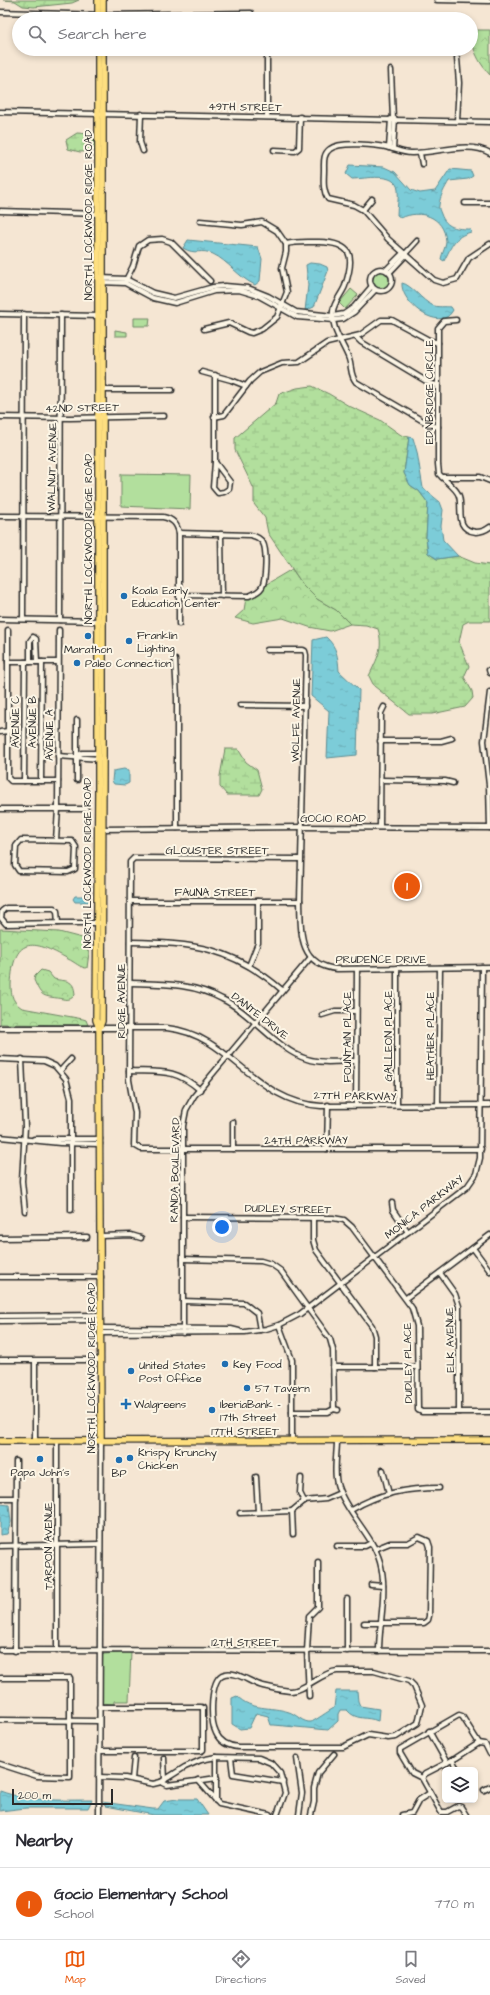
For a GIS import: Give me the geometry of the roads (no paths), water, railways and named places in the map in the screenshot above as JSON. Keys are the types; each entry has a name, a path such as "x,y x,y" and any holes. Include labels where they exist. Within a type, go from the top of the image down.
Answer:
{"main road":[{"path":"98,0 99,12"},
{"path":"101,12 102,0"},
{"name":"NORTH LOCKWOOD RIDGE ROAD","path":"98,56 101,280 100,922 102,1021 99,1029 101,1440"},
{"name":"NORTH LOCKWOOD RIDGE ROAD","path":"100,113 103,56"},
{"name":"NORTH LOCKWOOD RIDGE ROAD","path":"101,316 103,390 101,417"},
{"name":"NORTH LOCKWOOD RIDGE ROAD","path":"100,757 103,782 100,829"},
{"name":"17TH STREET","path":"0,1441 490,1440"}],"street":[{"path":"437,0 490,1"},
{"path":"0,12 12,13"},
{"path":"267,56 267,116"},
{"path":"457,58 459,83 457,121"},
{"path":"391,70 393,119 391,148"},
{"name":"49TH STREET","path":"0,112 267,116 490,122"},
{"path":"140,114 140,139 143,151"},
{"path":"274,150 295,151 299,148 300,117"},
{"path":"490,153 479,149 458,148 409,153 391,148 338,145 329,149 325,155 324,188 328,199 354,205 363,210 385,237 436,281 447,283 459,281 469,258 490,245"},
{"path":"420,153 422,164"},
{"path":"363,210 372,198"},
{"path":"465,203 490,203"},
{"path":"0,211 100,214"},
{"path":"200,222 242,225 262,222 277,231 286,244 286,252 282,268 287,292 277,316 271,322 252,333 229,323 204,329"},
{"path":"125,281 133,266 138,248 146,241 165,239 178,249 210,281"},
{"path":"286,244 299,241 334,243 344,248 349,254 351,260 345,285 334,308 334,318 339,341 348,358 351,372 356,382 430,425 438,427"},
{"path":"388,272 417,241"},
{"path":"379,269 388,272 392,282 389,287 382,291 373,288 370,280 373,273 379,269"},
{"path":"101,280 125,281 147,296 179,303 192,296 214,291 239,290 259,296 303,318 343,319 373,288"},
{"path":"0,314 101,316"},
{"path":"23,619 24,314"},
{"name":"WALNUT AVENUE","path":"60,620 61,315"},
{"path":"214,417 224,415 255,376 266,369 282,364 299,362 322,345 356,337 365,332 378,321 388,319 438,343"},
{"name":"EDINBRIDGE CIRCLE","path":"442,477 439,469 438,427 439,325 444,321 456,320"},
{"path":"356,337 361,342 407,370 431,384 438,385"},
{"path":"202,372 246,386"},
{"path":"215,375 215,462 213,487 218,493 224,492 229,489 230,482 215,462"},
{"path":"103,390 172,390"},
{"name":"42ND STREET","path":"0,417 61,418 164,416"},
{"path":"442,477 480,477 490,481"},
{"path":"442,477 458,492 460,501 460,520 466,528 477,532 483,531 490,527"},
{"path":"0,516 168,518 176,523 179,534 179,624"},
{"path":"179,534 250,535 258,538 264,545 265,550 265,578 262,588 254,594 222,596 179,595"},
{"path":"222,534 222,596"},
{"path":"0,619 101,621"},
{"path":"8,630 7,777 9,781 58,781"},
{"name":"AVENUE A","path":"56,840 58,808 59,630"},
{"name":"AVENUE B","path":"30,662 30,641 33,637 36,639 39,662 41,781"},
{"name":"WOLFE AVENUE","path":"267,650 305,652 306,706 302,827"},
{"path":"175,660 177,698 177,828"},
{"path":"8,662 58,662"},
{"name":"AVENUE C","path":"24,781 25,662"},
{"path":"490,692 484,741 489,785 490,828"},
{"path":"240,705 306,706"},
{"path":"380,827 380,740 381,713 384,707"},
{"path":"77,720 77,780"},
{"path":"0,732 8,731"},
{"path":"380,740 441,741 452,738"},
{"path":"58,756 76,756 82,753 100,757"},
{"path":"380,780 445,781 453,783"},
{"path":"0,808 86,809"},
{"path":"302,827 300,901 301,938 311,957"},
{"name":"GOCIO ROAD","path":"100,829 302,827 490,828"},
{"path":"21,840 56,840 70,840 75,844 76,867 73,870 68,872 21,872 17,869 16,846 18,842 21,840"},
{"name":"GLOUSTER STREET","path":"133,859 301,859"},
{"name":"RIDGE AVENUE","path":"133,859 130,864 129,1071 135,1113 134,1145"},
{"path":"249,966 258,942 258,900"},
{"name":"FAUNA STREET","path":"130,901 300,901"},
{"path":"58,923 57,911 54,908 6,908 1,914 2,921 6,924 58,923 100,922"},
{"path":"130,942 170,943 196,946 224,954 249,966 282,990"},
{"name":"PRUDENCE DRIVE","path":"311,957 319,964 330,968 490,967"},
{"name":"RANDA BOULEVARD","path":"183,1331 183,1123 186,1113 192,1099 311,957"},
{"name":"MONICA PARKWAY","path":"100,1331 245,1332 279,1325 308,1308 470,1183 479,1166 481,1149 482,967"},
{"name":"GALLEON PLACE","path":"397,968 397,1105"},
{"name":"HEATHER PLACE","path":"438,1105 440,968"},
{"name":"FOUNTAIN PLACE","path":"356,1105 357,969"},
{"name":"DANTE DRIVE","path":"130,983 169,984 195,988 230,1003 256,1022 289,1050 301,1057 321,1061 356,1061"},
{"path":"322,1015 335,1011 356,1011"},
{"name":"27TH PARKWAY","path":"0,1028 167,1028 187,1032 208,1041 263,1085 279,1095 303,1104 490,1105"},
{"path":"0,1059 44,1061 60,1070 66,1079 70,1091 71,1210"},
{"path":"22,1059 27,1139 22,1181 25,1211"},
{"path":"60,1070 71,1059"},
{"path":"129,1071 175,1074 186,1079 200,1090"},
{"path":"328,1105 328,1149"},
{"path":"233,1122 233,1149"},
{"path":"0,1137 100,1142"},
{"name":"24TH PARKWAY","path":"134,1145 139,1149 481,1149"},
{"path":"392,1203 393,1210 408,1232"},
{"name":"DUDLEY STREET","path":"183,1217 336,1218 346,1222 374,1257"},
{"path":"313,1218 315,1246 372,1326 375,1336 375,1367"},
{"path":"100,1236 131,1235 141,1238"},
{"path":"406,1298 490,1235"},
{"path":"0,1238 87,1238"},
{"path":"473,1248 490,1271"},
{"name":"DUDLEY PLACE","path":"374,1257 406,1298 417,1320 418,1410 422,1412 459,1412"},
{"path":"183,1259 255,1260 267,1262 281,1272 308,1308 330,1339 333,1350 336,1410 328,1412 292,1412"},
{"name":"ELK AVENUE","path":"440,1273 455,1294 459,1306 459,1412"},
{"path":"0,1277 101,1277"},
{"path":"183,1301 244,1303 257,1313 260,1330"},
{"path":"0,1316 100,1318"},
{"path":"0,1321 100,1318"},
{"path":"279,1325 292,1360 292,1441"},
{"path":"0,1360 100,1360"},
{"path":"35,1360 35,1441"},
{"path":"333,1367 417,1368"},
{"path":"459,1412 490,1412"},
{"name":"NORTH LOCKWOOD RIDGE ROAD","path":"99,1815 99,1544 101,1440"},
{"name":"TARPON AVENUE","path":"57,1441 57,1651"},
{"path":"337,1441 337,1480 340,1493 372,1543 382,1570 382,1623 379,1636 379,1650"},
{"path":"15,1650 16,1461"},
{"path":"383,1470 389,1494"},
{"path":"256,1477 258,1512"},
{"path":"301,1478 300,1493 304,1501"},
{"path":"351,1510 370,1500 412,1488 439,1488"},
{"path":"240,1513 292,1512 304,1501 326,1499 340,1493"},
{"path":"0,1498 16,1498"},
{"path":"292,1512 293,1534"},
{"path":"364,1623 424,1623 428,1620 431,1587 430,1547 425,1538 419,1537 408,1543 390,1543 375,1549"},
{"path":"337,1546 365,1546 372,1543"},
{"path":"0,1546 99,1544"},
{"path":"309,1696 307,1651 309,1616 318,1607 318,1562"},
{"path":"371,1585 383,1586"},
{"path":"347,1599 347,1651"},
{"name":"12TH STREET","path":"0,1650 99,1652 379,1650 490,1651"},
{"path":"337,1671 374,1671 406,1680 414,1686 421,1701 421,1717 417,1724 396,1737 388,1738 368,1736 343,1747 238,1747 224,1743 216,1733 213,1723 213,1688 215,1682 222,1676 232,1674 260,1685 292,1691 309,1683 329,1672 337,1671"},
{"path":"0,1678 70,1678 70,1777 37,1776 0,1764"},
{"path":"99,1707 203,1708 203,1750 201,1751 99,1751"},
{"path":"466,1815 461,1807 458,1806 447,1812 441,1812 422,1778 414,1775 400,1750 429,1731 459,1715 462,1716 479,1743"},
{"path":"0,1720 99,1721"},
{"path":"429,1731 447,1763"},
{"path":"422,1778 425,1774 447,1763 479,1743 485,1744 490,1754"},
{"path":"311,1815 314,1802 314,1788 318,1773 334,1754"},
{"path":"132,1780 134,1758"},
{"path":"163,1781 164,1758"},
{"path":"99,1777 119,1777 149,1784 163,1781 195,1762 216,1758 254,1758 268,1761 278,1770 283,1782 284,1796 277,1815"},
{"path":"216,1758 216,1802"},
{"path":"230,1758 233,1774 283,1782"},
{"path":"297,1758 302,1793 299,1815"},
{"path":"452,1760 456,1767"},
{"path":"163,1781 167,1785 216,1778"},
{"path":"198,1780 216,1802 222,1805 270,1815"},
{"path":"484,1790 490,1787"},
{"path":"402,1815 412,1813 419,1800 430,1794"}],"water":[{"path":"350,165 384,167 395,172 411,190 420,193 435,191 450,169 471,171 473,176 468,179 449,181 442,195 439,207 443,219 449,225 461,229 470,229 471,232 457,239 444,261 441,259 446,241 444,232 436,220 416,214 401,218 397,215 398,190 396,184 392,180 379,177 352,179 346,174"},
{"path":"188,240 258,247 262,259 260,281 255,285 249,282 224,261 209,252 195,252 183,248"},
{"path":"310,263 320,264 327,267 328,271 314,307 305,311 308,285 306,265"},
{"path":"402,283 410,287 428,303 437,306 451,307 453,310 447,317 440,319 422,313 407,299 403,291"},
{"path":"409,437 413,438 417,452 423,488 440,502 443,510 441,526 443,540 458,556 437,559 428,553 426,538 428,503 419,491 410,485 404,473"},
{"path":"326,637 333,645 336,652 339,671 359,690 357,755 327,758 329,711 311,696 313,640"},
{"path":"124,769 129,771 129,783 125,785 114,784 112,781 113,771"},
{"path":"75,896 89,896 90,900 88,902 75,902 73,899"},
{"path":"0,1504 9,1505 11,1522 7,1534 0,1535"},
{"path":"336,1691 357,1691 360,1706 379,1709 378,1721 354,1716 347,1710 340,1710 338,1714 338,1721 328,1730 271,1725 268,1716 256,1713 249,1728 240,1729 232,1724 232,1698 237,1696 248,1704 289,1712 305,1721 311,1722 334,1708"},
{"path":"0,1791 11,1795 34,1799 92,1800 88,1808 26,1808 0,1811"},
{"path":"177,1799 197,1799 208,1815 154,1815 106,1806 102,1802 158,1809 164,1801"}],"place":[{"name":"Koala Early Education Center","path":"124,596"},
{"name":"Marathon","path":"88,636"},
{"name":"Franklin Lighting","path":"129,641"},
{"name":"Paleo Connection","path":"77,663"},
{"name":"Gocio Elementary School","path":"407,886"},
{"name":"Key Food","path":"225,1364"},
{"name":"United States Post Office","path":"131,1371"},
{"name":"57 Tavern","path":"247,1388"},
{"name":"Walgreens","path":"126,1404"},
{"name":"IberiaBank - 17th Street","path":"212,1410"},
{"name":"Krispy Krunchy Chicken","path":"130,1458"},
{"name":"Papa John's","path":"40,1459"},
{"name":"BP","path":"119,1460"}]}
